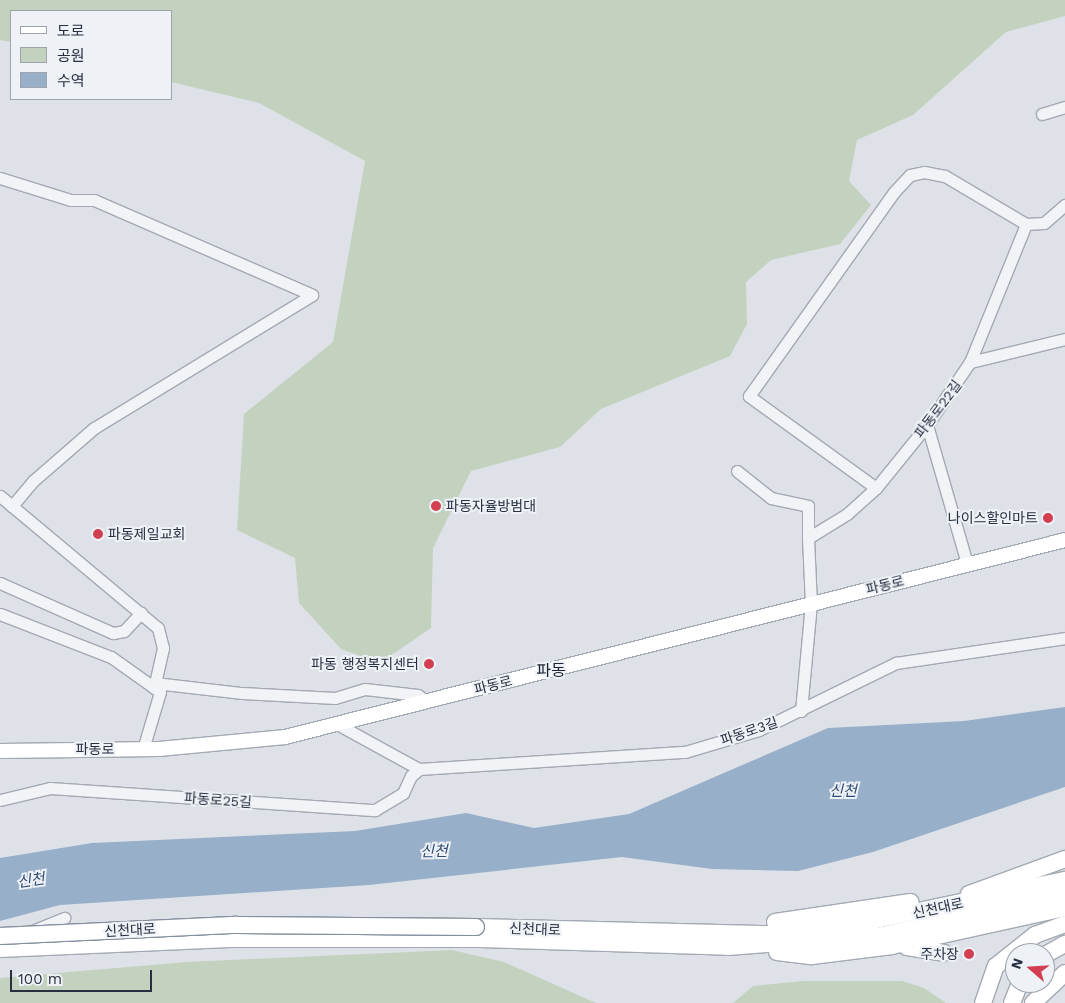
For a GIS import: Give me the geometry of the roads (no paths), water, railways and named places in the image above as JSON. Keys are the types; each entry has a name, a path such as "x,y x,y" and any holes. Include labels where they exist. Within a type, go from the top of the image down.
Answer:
{"highway":[{"path":"969,894 1065,859"},
{"path":"674,932 795,920 969,894 1065,869"},
{"name":"신천대로","path":"0,949 230,939 478,933 674,932 771,934 848,926 1065,880"},
{"name":"신천대로","path":"0,936 237,925 478,933 728,947 883,935 1065,893"},
{"path":"728,947 812,956 892,946 1065,908"},
{"path":"1005,935 1048,912"},
{"path":"984,1003 996,966 1035,935 1065,924"},
{"path":"892,946 944,952"},
{"path":"1033,1003 1065,973"}],"main road":[{"name":"파동로","path":"0,751 143,749 229,745 285,737 1065,540"}],"street":[{"path":"1042,114 1065,107"},
{"path":"876,488 749,396 894,192 910,175 924,172 945,176 1026,224 1044,223 1065,205"},
{"path":"0,178 71,200 94,200 312,295 94,428 33,481 12,506"},
{"name":"파동로22길","path":"808,538 846,514 876,488 927,425 970,362 1026,224"},
{"path":"970,362 1065,339"},
{"path":"927,425 967,564"},
{"path":"737,471 771,498 808,506 810,604 801,711"},
{"path":"0,496 158,628 163,648 155,685"},
{"path":"0,583 113,633 124,632 140,614"},
{"path":"0,614 111,657 155,685 160,692 143,749"},
{"name":"파동로3길","path":"419,769 685,752 759,730 896,663 1065,638"},
{"path":"155,685 242,693 335,698 365,689 418,695 426,702"},
{"path":"337,724 419,769"},
{"name":"파동로25길","path":"0,800 50,788 374,810 403,793 411,776 419,769"},
{"path":"0,943 65,918"}],"water":[{"name":"신천","path":"1065,707 1065,787 873,852 798,871 712,869 622,857 369,885 60,905 0,921 0,858 92,843 355,831 466,813 534,828 629,814 828,728 964,721"}],"place":[{"name":"파동자율방범대","path":"436,506"},
{"name":"나이스할인마트","path":"1048,518"},
{"name":"파동제일교회","path":"98,534"},
{"name":"파동 행정복지센터","path":"429,664"},
{"name":"주차장","path":"969,954"}],"district":[{"name":"파동","path":"551,671"}]}
